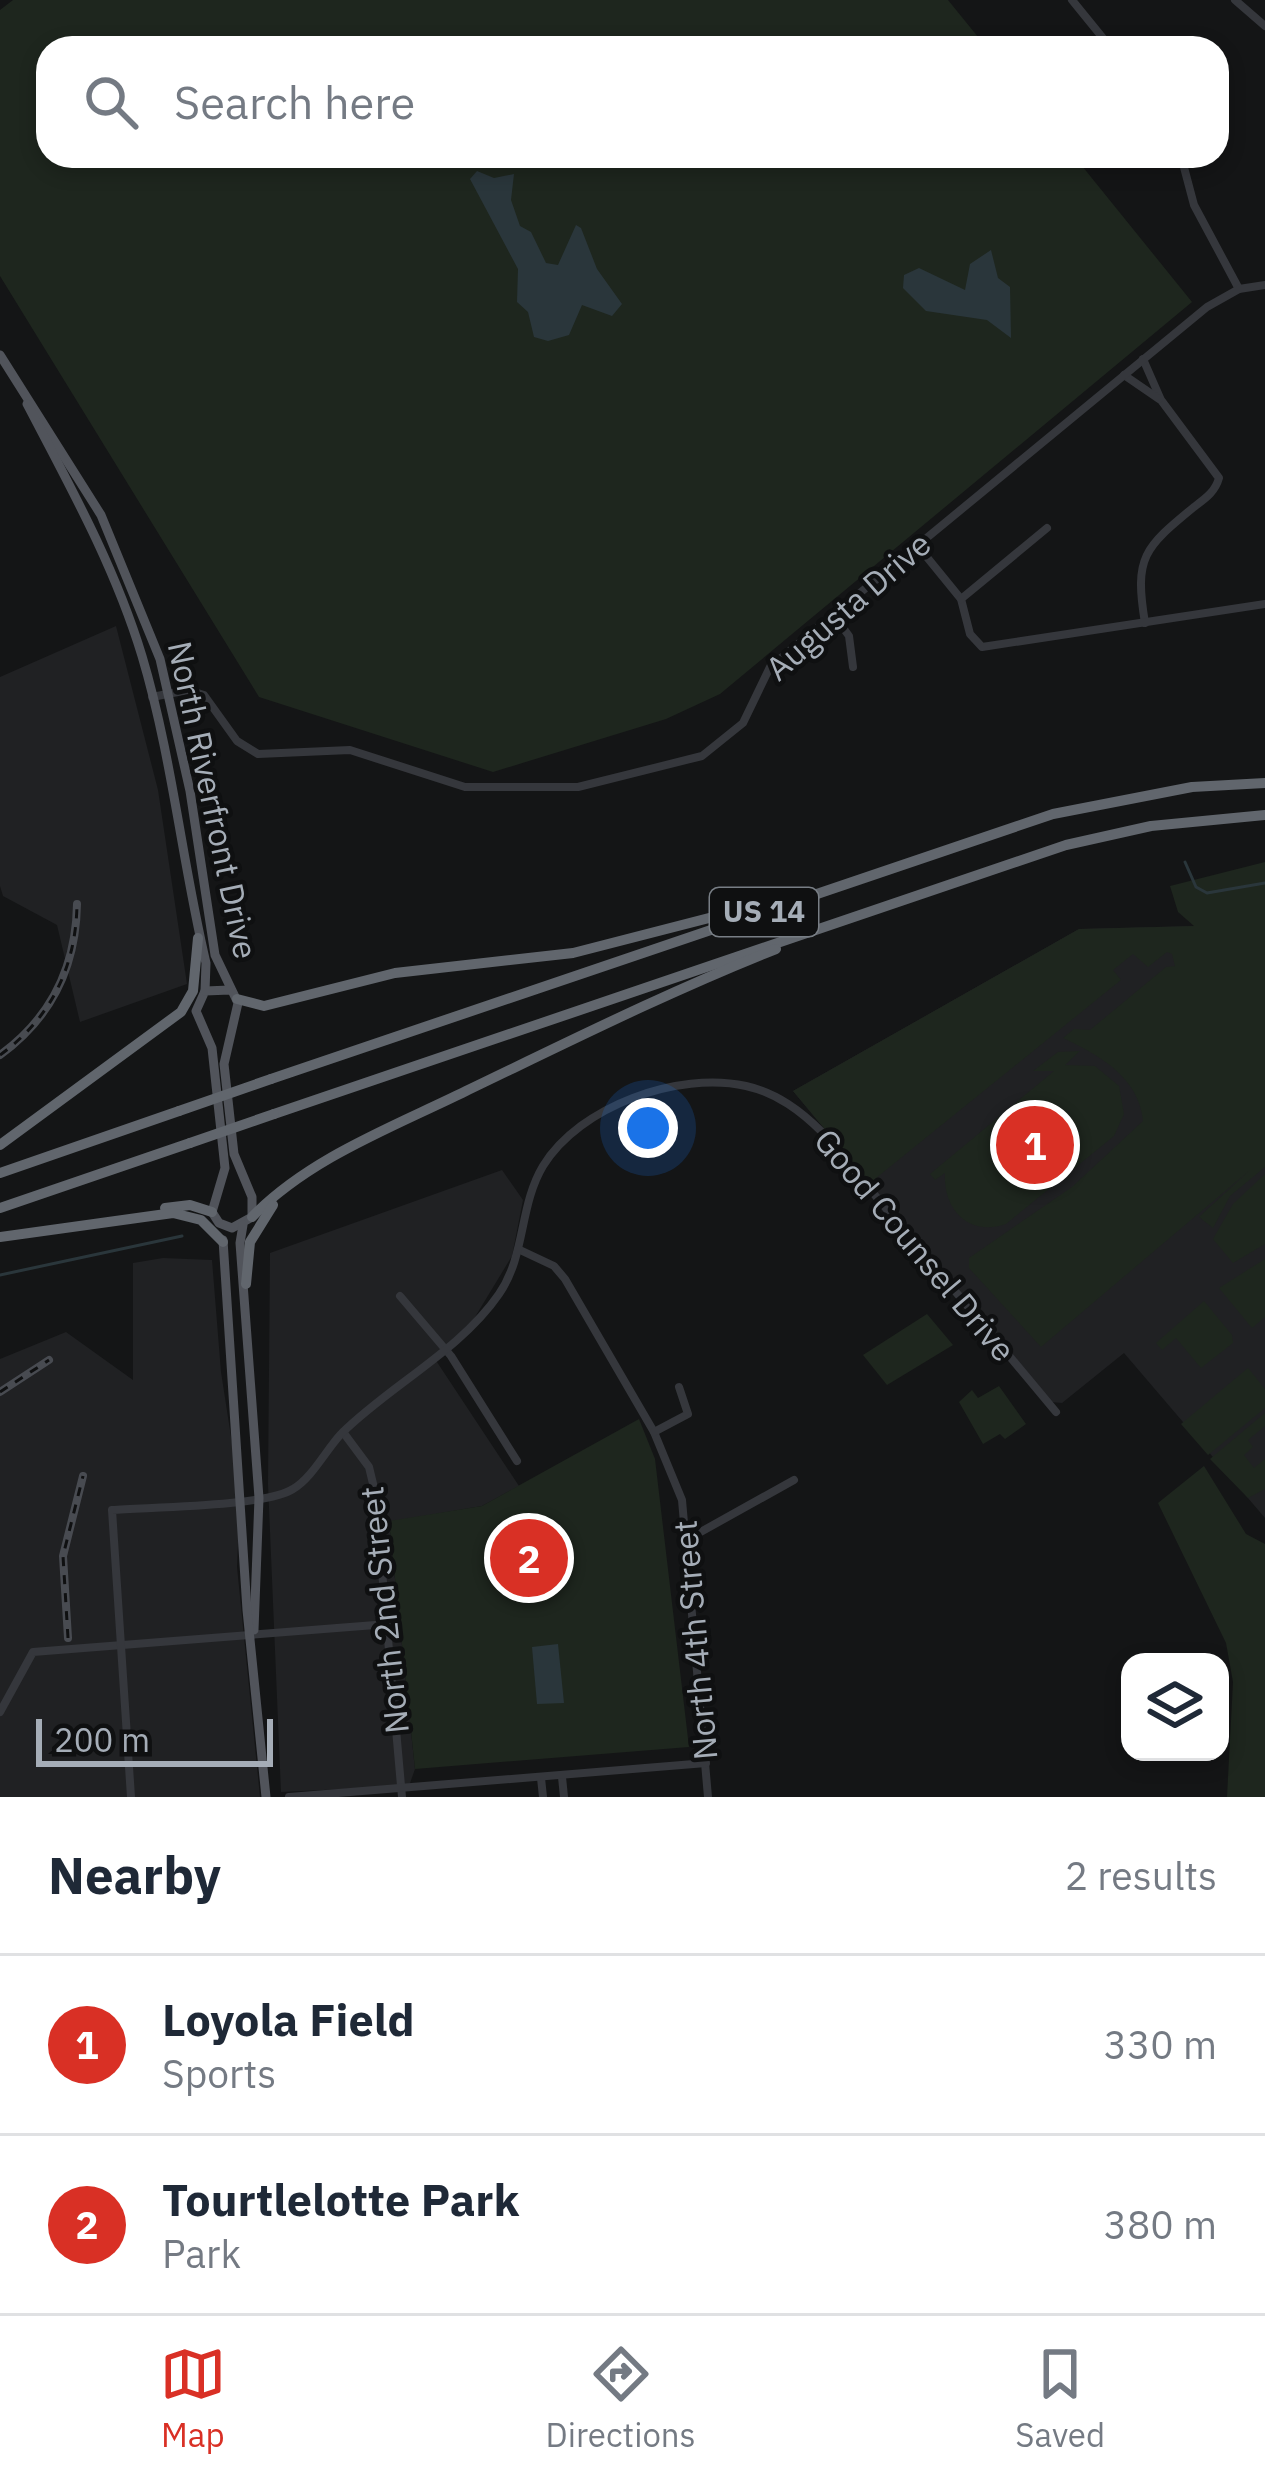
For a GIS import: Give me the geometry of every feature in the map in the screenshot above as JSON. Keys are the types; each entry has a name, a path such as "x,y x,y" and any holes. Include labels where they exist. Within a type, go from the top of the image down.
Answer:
{"highway":[{"name":"US 14","path":"0,1174 837,887 1103,802 1265,783"},
{"name":"US 14","path":"0,1208 884,903 1112,833 1265,815"},
{"path":"234,995 264,1006 395,973 573,953 837,887"},
{"path":"248,1221 306,1174 664,995 884,903"},
{"path":"0,1145 197,997 198,938"},
{"path":"246,1284 250,1242 258,1223 306,1174"},
{"path":"0,1237 182,1204 216,1217"},
{"path":"151,1213 194,1217 223,1243"}],"main road":[{"name":"North Riverfront Drive","path":"0,355 101,515 150,631 190,791 215,956 234,995"},
{"name":"North Riverfront Drive","path":"8,368 106,555 152,697 206,963 196,1014 218,1049"},
{"path":"197,997 234,995 238,1017 218,1049 231,1167 216,1217 223,1243 266,1797"},
{"path":"231,1167 252,1198 239,1240 259,1498 259,1612 253,1635"},
{"path":"216,1217 248,1221"}],"street":[{"path":"1072,0 1101,36"},
{"path":"1235,0 1265,26"},
{"path":"1183,168 1194,205 1239,289"},
{"name":"Augusta Drive","path":"167,693 188,689 204,695 253,752 272,757 350,750 445,783 491,790 604,781 720,746 743,723 770,667 1143,359 1239,289 1265,285"},
{"path":"1143,359 1161,400 1220,478 1213,492 1144,555 1139,585 1145,623"},
{"path":"1124,374 1161,400"},
{"path":"961,599 1047,528"},
{"path":"917,545 961,599 973,640 988,647 1265,604"},
{"path":"833,614 849,636 853,667"},
{"path":"152,697 167,693"},
{"name":"Good Counsel Drive","path":"119,1646 112,1510 259,1498 293,1489 344,1432 491,1304 520,1250 538,1176 561,1143 589,1120 632,1101 701,1084 759,1090 788,1103 823,1133 1056,1412"},
{"name":"North 4th Street","path":"520,1250 554,1266 565,1279 654,1432 682,1500 708,1797"},
{"path":"400,1296 443,1347 517,1461"},
{"path":"654,1432 688,1414 679,1387"},
{"name":"North 2nd Street","path":"344,1432 373,1479 402,1793"},
{"path":"688,1539 794,1480"},
{"path":"0,1712 33,1652 388,1624"},
{"path":"119,1646 131,1797"},
{"path":"289,1797 402,1793 706,1763"},
{"path":"562,1777 564,1797"},
{"path":"542,1778 543,1797"}],"shaded area":[{"path":"13,0 948,0 977,36 36,36 36,168 1084,168 1192,302 720,694 666,719 493,772 259,697 0,276 0,10"},
{"path":"477,171 494,178 514,174 511,200 520,226 531,232 546,263 558,265 576,225 581,228 597,269 622,304 612,316 582,305 569,335 548,341 534,337 528,312 517,302 518,269 470,179"},
{"path":"991,250 998,278 1010,287 1011,338 987,320 926,311 903,288 904,275 919,268 965,290 970,264"},
{"path":"116,626 158,790 187,984 80,1022 57,925 3,896 0,886 0,677"},
{"path":"1265,862 1265,1167 1230,1196 1213,1228 1199,1217 1250,1170 1041,1347 969,1268 969,1258 1072,1187 1143,1121 1134,1092 1115,1069 1063,1038 1074,1029 1090,1030 1166,967 1175,966 1172,954 1167,952 1148,967 1133,954 1113,970 1121,980 870,1183 793,1091 1079,929 1194,926 1178,912 1170,886"},
{"path":"1196,926 1265,1021 1265,1518 1124,1353 1062,1403 1051,1402 793,1091 1079,929"},
{"path":"1080,1051 1065,1065 1095,1066 1119,1086 1124,1114 1114,1136 1006,1224 980,1227 960,1217 948,1198 945,1173 935,1180 930,1174 1054,1071 1033,1071 1058,1052"},
{"path":"502,1170 523,1200 512,1256 472,1322 433,1356 519,1486 482,1506 389,1522 415,1769 409,1786 281,1792 268,1484 270,1253"},
{"path":"1265,1174 1265,1244 1233,1263 1213,1239 1233,1204"},
{"path":"163,1258 212,1260 221,1372 240,1495 237,1567 260,1797 0,1797 0,1359 66,1332 133,1380 133,1263"},
{"path":"1265,1259 1265,1317 1252,1328 1219,1288"},
{"path":"1204,1301 1232,1335 1233,1343 1201,1368 1176,1338 1162,1350 1156,1343"},
{"path":"927,1314 953,1345 887,1385 863,1355"},
{"path":"1248,1368 1265,1389 1265,1408 1208,1455 1181,1424"},
{"path":"999,1386 1026,1424 1005,1439 1000,1434 983,1444 959,1402 972,1390 978,1398"},
{"path":"1265,1413 1265,1426 1248,1440 1253,1447 1244,1455 1254,1468 1265,1459 1265,1489 1248,1498 1210,1459"},
{"path":"639,1419 655,1459 689,1747 415,1769 389,1521 482,1506"},
{"path":"1204,1466 1246,1534 1265,1544 1265,1797 1227,1797 1233,1682 1229,1653 1158,1503"},
{"path":"558,1644 564,1703 537,1704 532,1647"}],"waterway":[{"path":"1185,862 1196,887 1207,893 1265,883"},
{"path":"0,1275 182,1236"}],"railway":[{"path":"0,1055 33,1025 57,989 72,949 77,904"},
{"path":"0,1392 49,1360"},
{"path":"68,1638 63,1556 83,1476"}],"place":[{"name":"Loyola Field","path":"1035,1145"},
{"name":"Tourtlelotte Park","path":"529,1558"}]}
